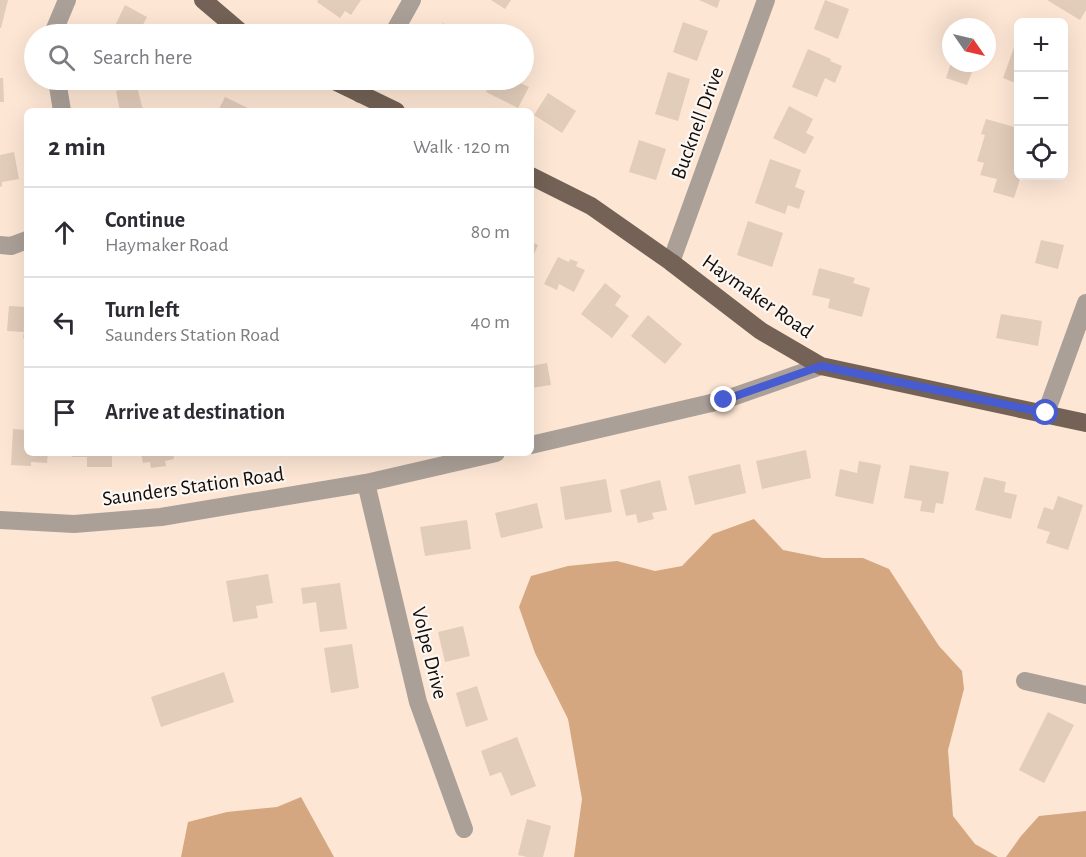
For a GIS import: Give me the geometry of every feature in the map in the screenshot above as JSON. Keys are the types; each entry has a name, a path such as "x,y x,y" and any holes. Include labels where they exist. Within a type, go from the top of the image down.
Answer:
{"main road":[{"path":"203,0 231,24"},
{"path":"368,90 392,108"},
{"name":"Haymaker Road","path":"534,178 591,206 671,262 761,331 821,366 1086,423"}],"street":[{"path":"57,24 67,0"},
{"path":"399,24 412,0"},
{"name":"Bucknell Drive","path":"671,262 766,0"},
{"path":"59,90 62,108"},
{"path":"0,245 11,246 24,241"},
{"path":"1046,413 1086,303"},
{"path":"534,444 724,400 821,366"},
{"name":"Saunders Station Road","path":"0,520 74,524 161,517 366,483 483,456"},
{"name":"Volpe Drive","path":"366,483 418,702 464,829"},
{"path":"1024,681 1086,695"}],"shaded area":[{"path":"754,519 783,550 823,558 863,558 889,569 939,646 962,671 964,689 948,750 953,816 975,844 998,857 574,857 582,799 568,719 535,653 519,607 531,576 568,566 617,561 655,571 682,566 713,534"},
{"path":"301,797 334,857 181,857 188,822 227,812 277,807"},
{"path":"1086,811 1086,857 1006,857 1039,816"}],"building":[{"path":"0,0 8,0 1,28 0,28"},
{"path":"318,0 361,0 351,15 345,11 340,18 317,2"},
{"path":"491,0 511,0 505,9"},
{"path":"699,0 720,0 717,8"},
{"path":"825,0 849,9 838,39 814,29"},
{"path":"1047,0 1086,0 1086,10 1080,20"},
{"path":"125,5 147,17 143,24 116,24"},
{"path":"683,22 708,31 697,61 673,52"},
{"path":"1014,48 1014,82 1003,78"},
{"path":"808,49 842,66 835,83 825,78 817,97 792,87"},
{"path":"668,72 690,79 678,121 655,114"},
{"path":"948,72 972,72 967,85 946,78"},
{"path":"0,78 3,78 4,102 0,102"},
{"path":"138,90 142,108 119,108 116,91"},
{"path":"487,90 527,90 518,108 486,92"},
{"path":"548,93 576,111 562,133 534,115"},
{"path":"225,97 248,108 220,108"},
{"path":"789,106 813,119 806,133 814,137 805,154 773,138"},
{"path":"986,119 1014,127 1014,180 1020,180 1014,198 993,192 997,179 980,175 984,163 977,161 985,135 981,134"},
{"path":"639,140 666,149 656,180 629,172"},
{"path":"14,152 19,179 2,182 0,187 0,155"},
{"path":"770,159 801,170 795,187 805,191 799,209 788,205 785,214 755,203"},
{"path":"748,221 783,233 772,267 737,255"},
{"path":"1041,240 1064,245 1058,269 1035,263"},
{"path":"558,257 569,262 570,259 578,262 576,266 585,270 574,292 559,284 557,290 544,284"},
{"path":"819,268 855,278 853,283 870,288 862,317 828,308 830,299 812,295"},
{"path":"605,283 621,296 615,305 629,316 612,338 581,314"},
{"path":"9,306 24,307 24,332 7,331"},
{"path":"1001,314 1042,321 1038,346 996,338"},
{"path":"648,315 682,344 665,364 631,336"},
{"path":"547,363 551,385 534,388 534,365"},
{"path":"13,429 24,430 24,456 48,456 47,463 31,462 31,466 11,465"},
{"path":"806,450 811,478 762,489 756,461"},
{"path":"112,456 112,467 87,467 87,457 72,457"},
{"path":"142,456 174,456 174,459 165,461 166,466 151,468 150,462 143,463"},
{"path":"859,461 881,465 873,504 835,496 840,469 857,473"},
{"path":"740,464 746,493 695,505 688,476"},
{"path":"910,465 949,472 943,504 936,503 934,513 920,511 922,501 904,498"},
{"path":"984,477 1006,482 1004,492 1017,495 1011,519 975,510"},
{"path":"606,479 612,512 565,520 560,487"},
{"path":"660,480 667,510 652,513 654,519 638,523 636,514 626,516 620,490"},
{"path":"1058,496 1083,505 1068,550 1046,543 1050,532 1037,528 1044,507 1053,510"},
{"path":"537,503 543,528 501,538 495,513"},
{"path":"467,520 471,549 425,556 420,527"},
{"path":"268,574 273,603 256,606 258,618 233,622 226,581"},
{"path":"340,583 347,629 320,632 316,602 303,604 301,588"},
{"path":"463,626 470,656 445,662 438,632"},
{"path":"352,644 359,688 331,693 324,648"},
{"path":"224,672 234,702 161,727 151,697"},
{"path":"477,686 488,720 466,727 456,693"},
{"path":"1048,712 1074,725 1044,783 1019,770"},
{"path":"517,737 536,786 511,796 501,772 490,776 481,751"},
{"path":"527,819 551,826 543,857 518,855"}],"route":[{"path":"724,400 821,366 1046,413"}]}
